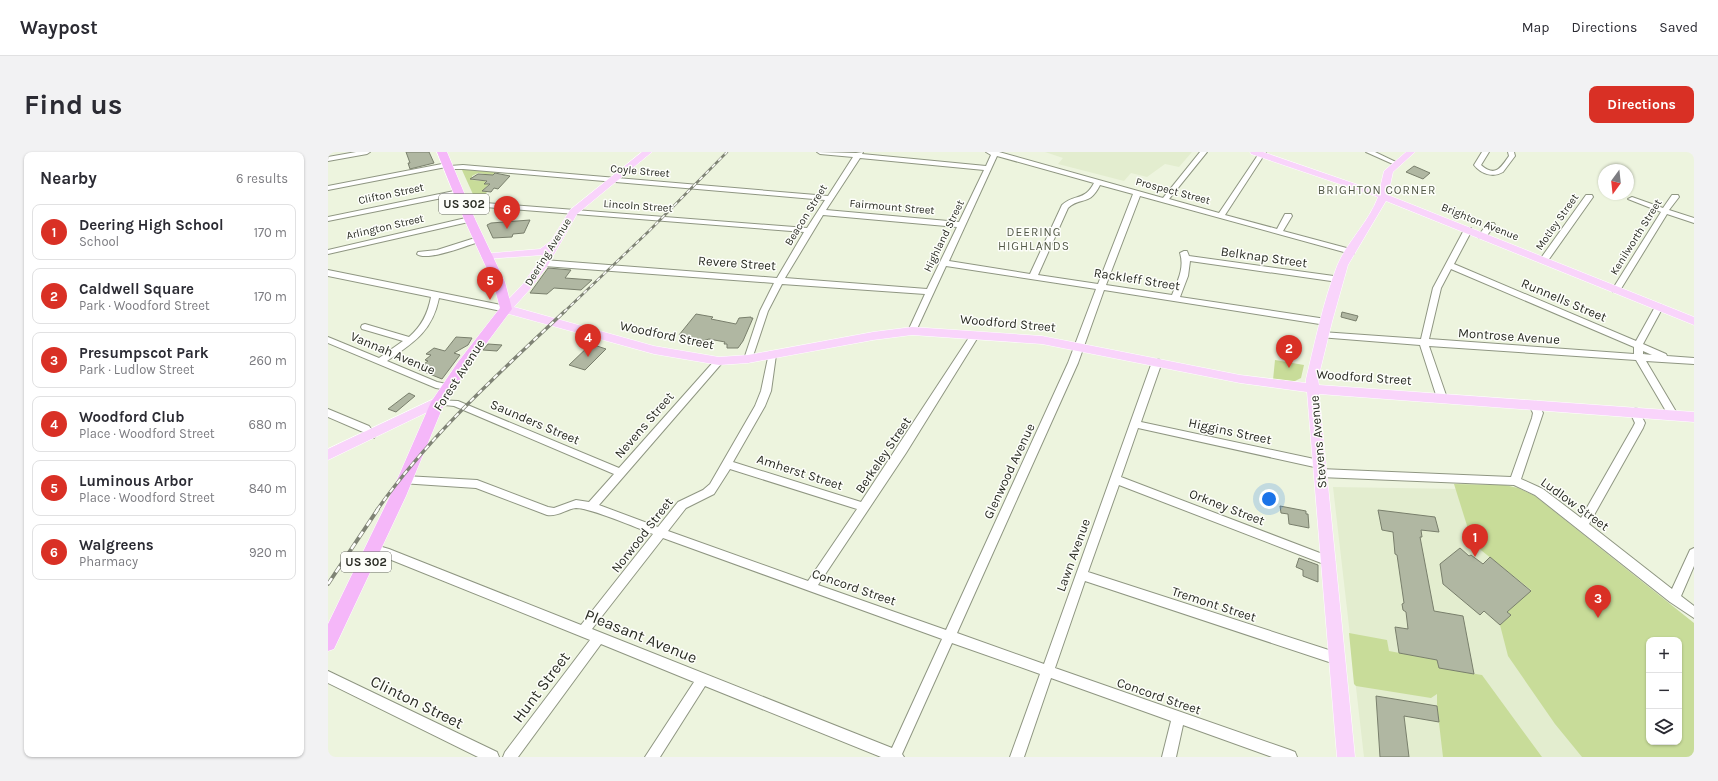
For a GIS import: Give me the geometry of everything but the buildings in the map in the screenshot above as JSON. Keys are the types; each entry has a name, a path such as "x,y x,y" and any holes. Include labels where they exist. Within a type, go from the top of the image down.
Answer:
{"highway":[{"name":"US 302","path":"442,152 478,239 501,284 505,296 506,309"},
{"name":"Forest Avenue","path":"328,643 405,480 438,402 475,349 506,309"}],"main road":[{"name":"Deering Avenue","path":"506,309 527,286 573,212 648,152"},
{"name":"Stevens Avenue","path":"1346,757 1313,388 1314,370 1338,279 1350,252 1377,210 1389,171 1411,152"},
{"name":"Brighton Avenue","path":"1259,153 1382,196 1694,321"},
{"name":"Revere Street","path":"486,256 543,258"},
{"name":"Woodford Street","path":"506,309 640,346 701,359 719,361 748,359 873,336 912,331 1042,340 1240,379 1313,388 1694,417"},
{"path":"328,455 438,402"}],"street":[{"path":"328,159 367,152"},
{"path":"820,152 859,154 988,168"},
{"name":"Prospect Street","path":"993,152 1098,183 1350,252"},
{"name":"Highland Street","path":"912,331 988,168 993,152"},
{"path":"1164,200 1204,152"},
{"path":"1369,152 1397,164"},
{"path":"1486,152 1478,162 1478,165 1485,171 1496,173 1502,170 1512,156 1512,152"},
{"path":"1221,216 1259,153"},
{"name":"Beacon Street","path":"748,359 764,311 779,280 820,212 859,154"},
{"name":"Coyle Street","path":"328,188 448,167 458,167 485,168 829,198"},
{"path":"1033,276 1065,207 1068,203 1086,199 1091,196 1098,183"},
{"name":"Clifton Street","path":"328,219 459,192"},
{"name":"Glenwood Avenue","path":"896,757 948,635 1073,363 1137,193"},
{"name":"Motley Street","path":"1544,260 1589,197"},
{"name":"Kenilworth Street","path":"1616,290 1664,210 1675,197"},
{"path":"1634,200 1694,220"},
{"name":"Lincoln Street","path":"468,214 485,205 809,230"},
{"name":"Fairmount Street","path":"820,212 962,225"},
{"name":"Arlington Street","path":"328,252 468,214"},
{"path":"1279,232 1288,216"},
{"path":"1482,236 1491,224"},
{"path":"1442,398 1424,343 1437,288 1468,230"},
{"path":"421,254 438,252 478,239"},
{"name":"Belknap Street","path":"1175,298 1184,272 1186,255 1338,279"},
{"name":"Revere Street","path":"543,258 779,280 929,292"},
{"name":"Rackleff Street","path":"943,263 1326,322"},
{"name":"Runnells Street","path":"1449,265 1668,359"},
{"name":"Woodford Street","path":"328,273 506,309"},
{"path":"380,361 418,333 430,318 436,294"},
{"path":"1659,307 1638,346 1639,357 1673,415"},
{"path":"365,327 409,340"},
{"name":"Berkeley Street","path":"810,587 922,420 975,335"},
{"name":"Montrose Avenue","path":"1322,335 1694,361"},
{"name":"Vannah Avenue","path":"328,340 436,385 448,387"},
{"name":"Norwood Street","path":"583,631 682,505 688,500 702,497 710,493 760,406 766,391 772,355"},
{"name":"Nevens Street","path":"591,507 719,361"},
{"name":"Lawn Avenue","path":"1017,757 1157,362"},
{"name":"Saunders Street","path":"438,402 455,403 621,472"},
{"path":"1515,481 1537,418 1538,413 1534,405"},
{"path":"1583,525 1638,428 1640,423 1635,412"},
{"path":"328,413 366,429 371,435"},
{"name":"Higgins Street","path":"1135,424 1320,469"},
{"name":"Amherst Street","path":"727,464 864,507"},
{"name":"Ludlow Street","path":"1320,469 1515,481 1539,492 1694,613"},
{"name":"Orkney Street","path":"1115,479 1329,561"},
{"name":"Concord Street","path":"405,480 477,484 547,511 554,512 576,504 591,507 810,587 1290,757"},
{"name":"Pleasant Avenue","path":"372,550 385,552 896,757"},
{"path":"1674,598 1694,553"},
{"name":"Tremont Street","path":"1081,575 1338,659"},
{"name":"Hunt Street","path":"510,757 599,638"},
{"name":"Clinton Street","path":"328,677 492,757"},
{"path":"652,757 703,679"},
{"path":"1169,757 1178,717"}],"shaded area":[{"path":"1045,152 1192,152 1179,167 1165,164 1147,177 1131,173 1124,181 1058,164 1063,158"},
{"path":"1333,487 1523,490 1694,625 1694,757 1364,757"}],"green space":[{"path":"462,170 496,172 493,175 478,173 472,176 472,180 486,181 484,184 489,184 482,191 487,192 479,201 476,201"},
{"path":"1275,360 1304,365 1301,378 1293,382 1273,380"},
{"path":"1454,484 1505,485 1518,488 1535,496 1694,623 1694,757 1582,757 1555,724 1508,656 1500,625 1511,615 1507,612 1531,590 1472,543 1474,538 1469,532"},
{"path":"1349,633 1387,640 1389,651 1437,660 1439,668 1482,675 1542,757 1443,757 1437,694 1431,698 1356,686 1354,684"}],"railway":[{"path":"564,312 649,231 727,152"},
{"path":"377,510 419,456 442,431 490,382 565,311"},
{"path":"328,584 378,509"}],"place":[{"name":"Walgreens","path":"507,229"},
{"name":"Luminous Arbor","path":"490,300"},
{"name":"Woodford Club","path":"588,357"},
{"name":"Caldwell Square","path":"1289,368"},
{"name":"Deering High School","path":"1475,557"},
{"name":"Presumpscot Park","path":"1598,618"}],"district":[{"name":"BRIGHTON CORNER","path":"1377,190"},
{"name":"DEERING HIGHLANDS","path":"1034,239"}]}
